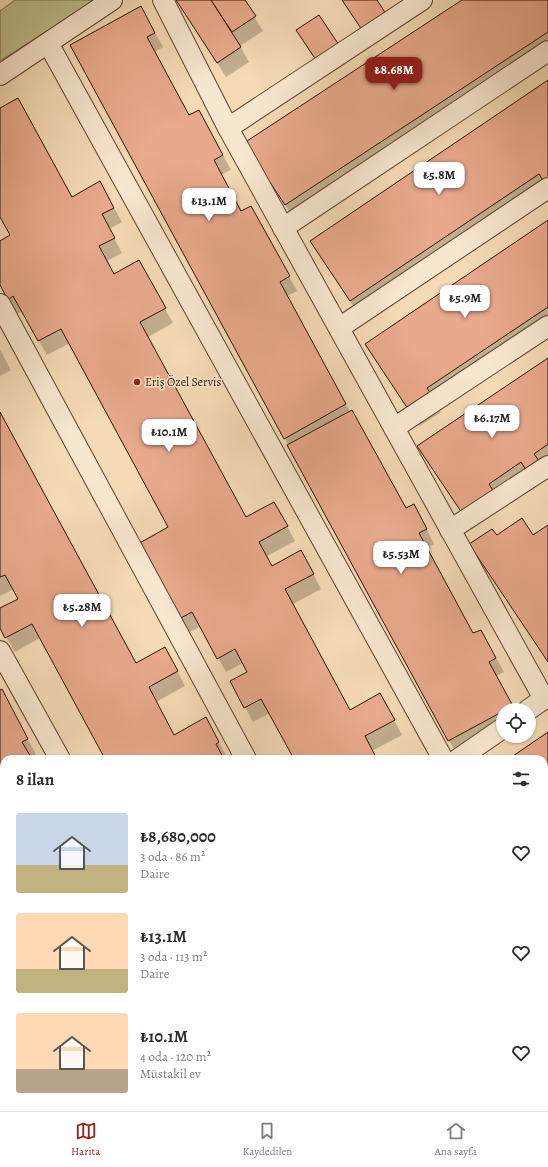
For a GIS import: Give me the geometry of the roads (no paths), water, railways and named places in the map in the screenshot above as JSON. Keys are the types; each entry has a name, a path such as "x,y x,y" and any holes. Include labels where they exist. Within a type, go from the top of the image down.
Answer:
{"street":[{"path":"0,75 112,0"},
{"path":"163,0 228,128 450,530 540,702"},
{"path":"228,128 422,0"},
{"path":"48,43 441,755"},
{"path":"283,228 548,51"},
{"path":"339,328 548,188"},
{"path":"0,304 244,755"},
{"path":"394,428 548,326"},
{"path":"450,530 548,466"},
{"path":"0,651 58,755"},
{"path":"464,755 496,733"}],"place":[{"name":"Eriş Özel Servis","path":"137,382"}]}
